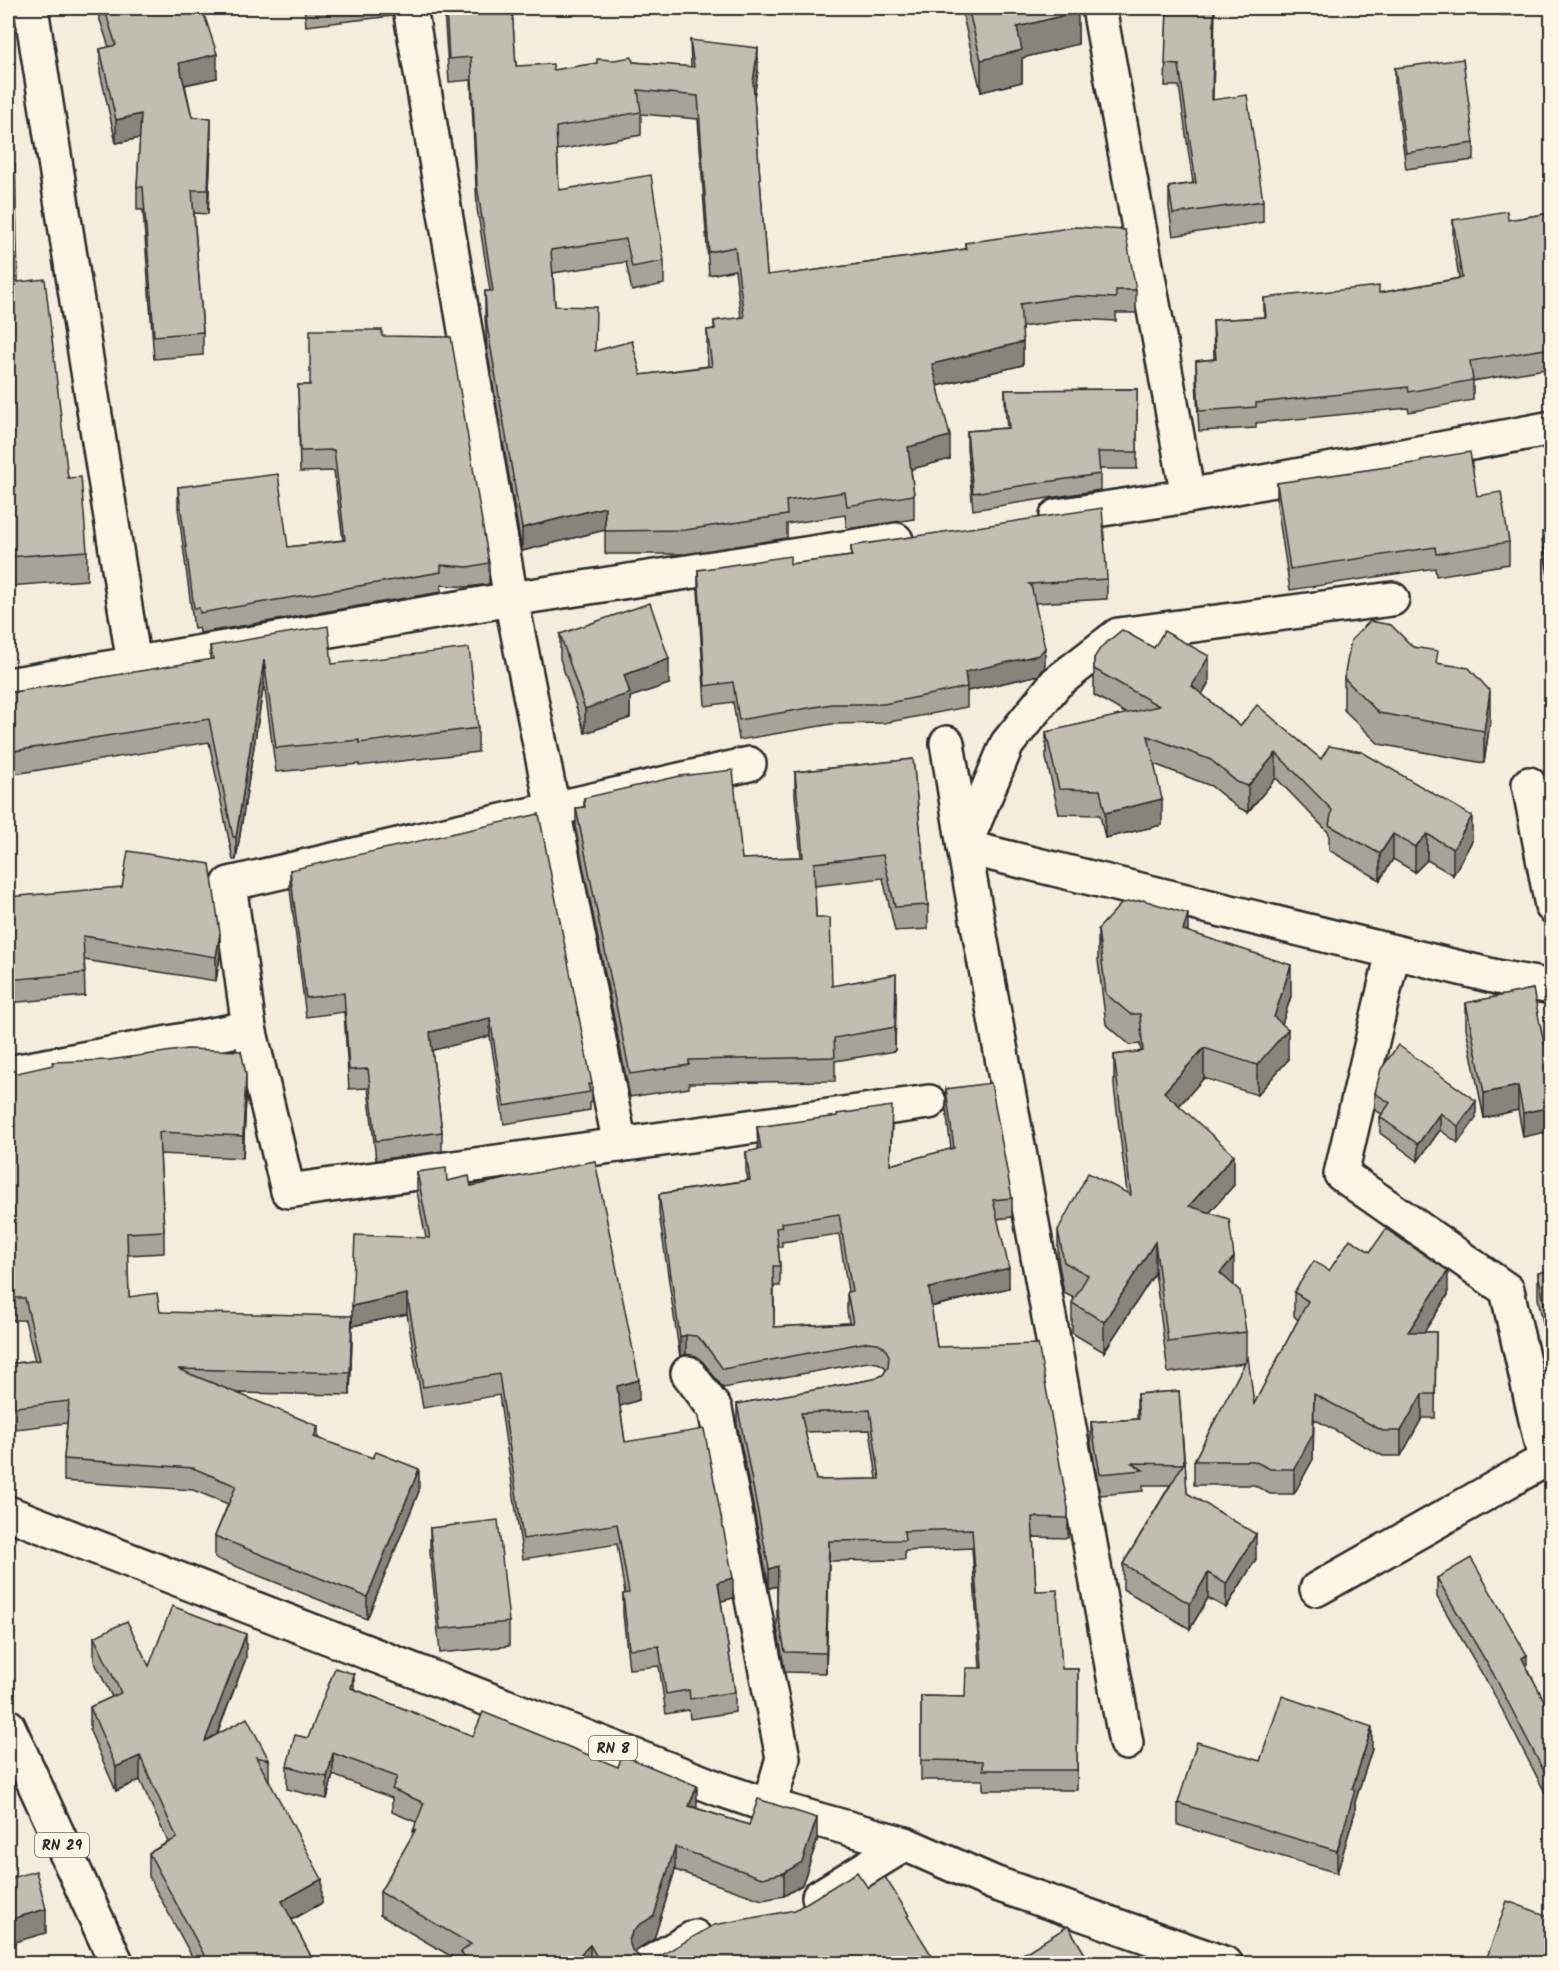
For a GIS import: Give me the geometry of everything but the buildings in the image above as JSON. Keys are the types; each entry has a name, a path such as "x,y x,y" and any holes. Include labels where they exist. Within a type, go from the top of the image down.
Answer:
{"street":[{"path":"30,8 134,664"},
{"path":"410,8 511,599 620,1145"},
{"path":"1099,8 1188,496"},
{"path":"1024,520 1188,496 1551,428"},
{"path":"8,685 511,599 919,537"},
{"path":"964,848 1007,744 1056,682 1118,635 1392,599"},
{"path":"947,743 1126,1743"},
{"path":"748,764 230,884 249,1028 288,1191 929,1102"},
{"path":"1529,784 1551,906"},
{"path":"964,848 1497,977 1551,987"},
{"path":"1317,1590 1548,1461 1507,1290 1341,1174 1393,952"},
{"path":"8,1073 249,1028"},
{"path":"688,1373 715,1409 783,1758 769,1806"},
{"path":"715,1409 749,1403"},
{"name":"RN 8","path":"8,1513 722,1790 769,1806 905,1844 994,1883 1226,1964"},
{"name":"RN 29","path":"8,1726 117,1964"},
{"path":"790,1914 905,1844"},
{"path":"648,1964 707,1930 718,1928"}]}
